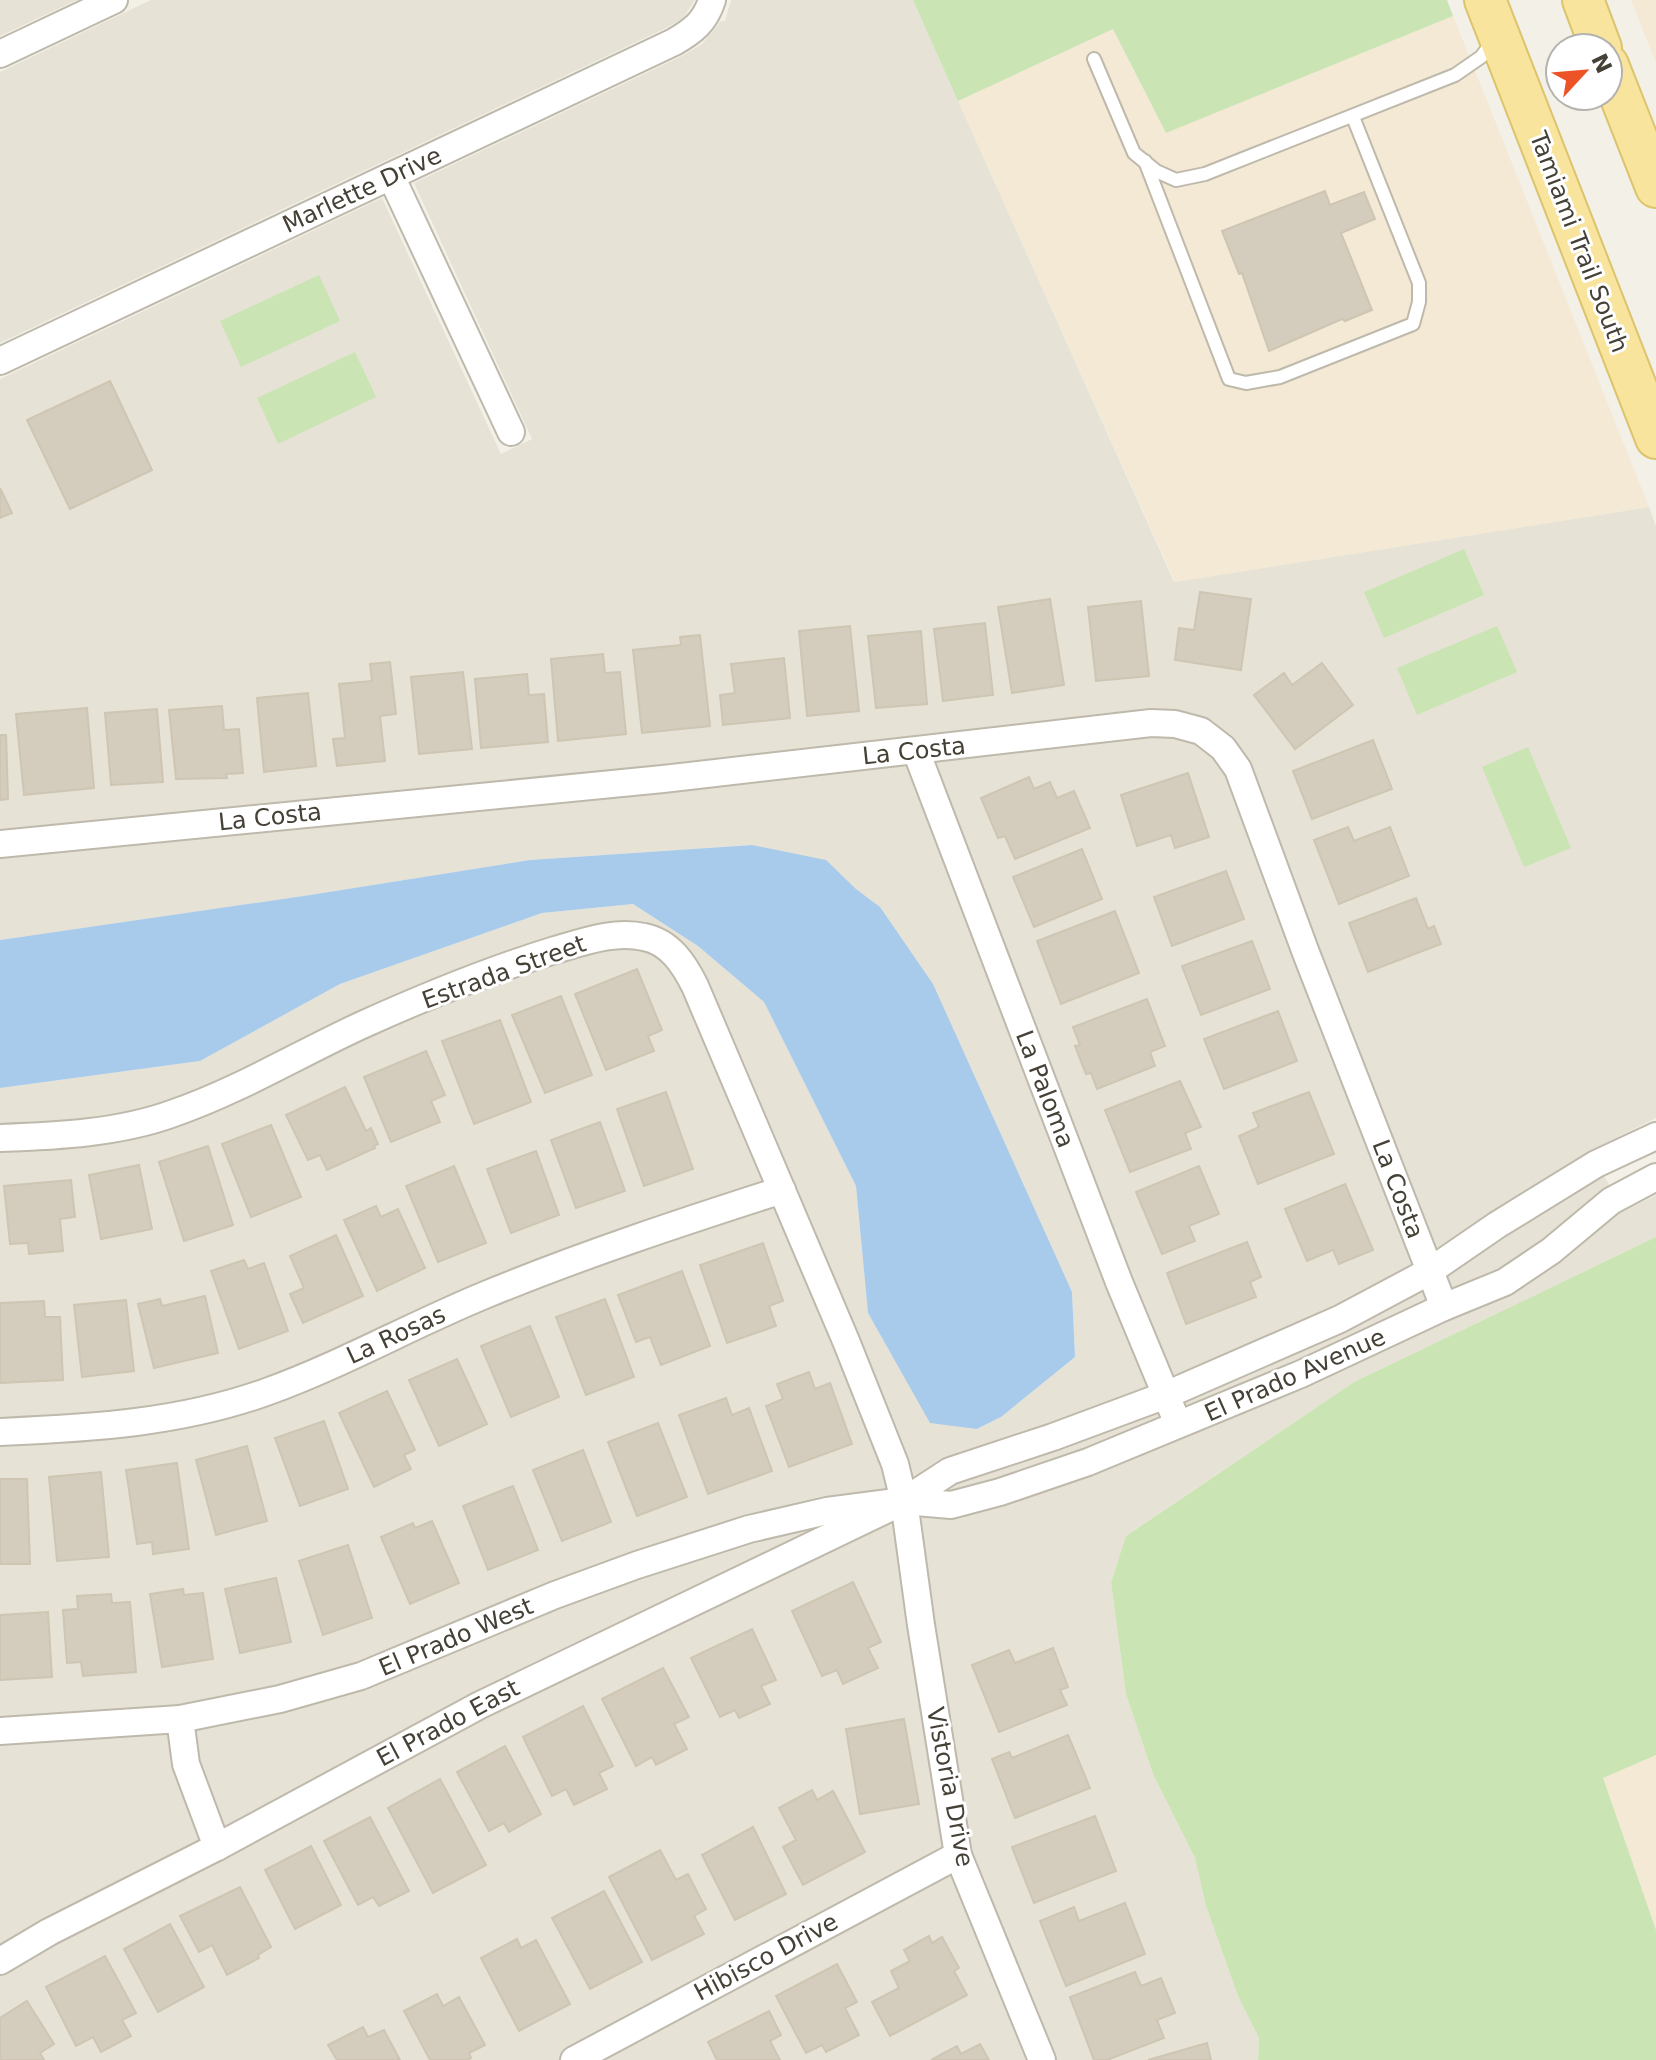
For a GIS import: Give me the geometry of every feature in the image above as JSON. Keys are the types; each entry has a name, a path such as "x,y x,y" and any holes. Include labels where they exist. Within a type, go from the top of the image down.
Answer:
{"main road":[{"path":"1583,0 1595,32"},
{"name":"Tamiami Trail South","path":"1491,17 1656,438"},
{"path":"1624,106 1656,187"}],"street":[{"path":"0,54 114,0"},
{"name":"Marlette Drive","path":"0,361 674,42 694,30 704,19 711,2"},
{"path":"391,176 511,432"},
{"name":"La Costa","path":"0,844 663,779 1164,723 1201,731 1223,748 1244,782 1306,953 1444,1307"},
{"name":"La Paloma","path":"916,751 1119,1282 1179,1426"},
{"name":"Estrada Street","path":"0,1138 77,1133 170,1115 211,1100 363,1025 488,974 586,941 617,935 636,935 660,942 684,966 782,1190 889,1447 904,1501"},
{"name":"El Prado East","path":"0,1961 480,1705 904,1501 950,1471 1166,1395 1304,1336 1430,1271 1497,1225 1613,1156 1656,1136"},
{"path":"1613,1156 1631,1189"},
{"name":"El Prado Avenue","path":"904,1501 951,1505 1000,1492 1088,1462 1301,1374 1505,1282 1528,1268 1586,1219 1631,1189 1656,1177"},
{"name":"La Rosas","path":"0,1432 129,1423 226,1404 309,1375 480,1297 575,1259 782,1190"},
{"name":"El Prado West","path":"0,1731 180,1719 280,1699 361,1676 555,1595 749,1529 827,1511 904,1501"},
{"name":"Vistoria Drive","path":"904,1501 958,1855 1042,2060"},
{"path":"180,1719 186,1764 217,1847"},
{"name":"Hibisco Drive","path":"574,2060 958,1855"}],"lane":[{"path":"1094,59 1134,153 1156,171 1176,180 1205,174 1455,75 1481,57 1491,17"},
{"path":"1145,161 1229,379 1246,383 1280,377 1413,324 1419,302 1419,283 1353,117"}],"shaded area":[{"path":"0,0 77,0 0,36"},
{"path":"151,0 695,0 683,18 666,28 0,343 0,72"},
{"path":"731,0 913,0 1174,582 1649,507 1656,526 1656,1118 1590,1151 1624,1211 1656,1195 1656,1237 1354,1382 1127,1535 1111,1583 1126,1694 1153,1774 1195,1858 1206,1906 1238,1996 1259,2038 1258,2060 0,2060 0,1088 200,1061 340,984 542,913 633,904 698,946 764,1002 856,1186 868,1313 930,1422 978,1429 1001,1417 1075,1357 1072,1292 880,907 856,889 752,845 530,860 0,940 0,379 382,198 501,454 532,439 414,183 682,56 702,44 721,21 725,21"},
{"path":"1631,0 1656,0 1656,63"},
{"path":"1453,16 1649,507 1175,582 958,101 1113,29 1166,133"},
{"path":"1656,1755 1656,1930 1602,1778"}],"green space":[{"path":"913,0 1447,0 1453,16 1166,133 1113,29 958,101"},
{"path":"319,275 340,321 241,367 220,321"},
{"path":"355,352 376,397 278,444 257,398"},
{"path":"1464,549 1484,595 1384,638 1364,592"},
{"path":"1497,626 1517,672 1417,715 1397,668"},
{"path":"1528,747 1571,848 1524,867 1482,767"},
{"path":"1656,1237 1656,1755 1603,1778 1656,1930 1656,2060 1258,2060 1259,2038 1238,1996 1206,1906 1195,1858 1153,1774 1126,1694 1111,1583 1126,1536 1354,1382"}],"water":[{"path":"752,845 826,860 880,907 933,984 1072,1292 1075,1357 1001,1417 977,1429 930,1423 868,1313 856,1186 764,1002 698,946 633,904 542,913 340,984 200,1061 0,1088 0,940 530,860"}],"building":[{"path":"1325,191 1330,205 1364,192 1375,219 1341,233 1372,310 1345,321 1342,319 1269,351 1242,273 1239,274 1222,231"},
{"path":"110,381 152,470 70,509 27,420"},
{"path":"0,488 12,513 0,518"},
{"path":"1200,592 1251,599 1241,670 1175,660 1179,628 1194,630"},
{"path":"1050,599 1064,685 1012,693 998,607"},
{"path":"1141,601 1149,676 1096,681 1088,607"},
{"path":"985,623 993,695 943,701 934,629"},
{"path":"850,626 859,711 807,716 799,631"},
{"path":"921,631 927,704 876,708 868,636"},
{"path":"700,635 710,726 642,733 633,650 681,645 680,637"},
{"path":"603,654 605,673 620,672 626,734 558,741 551,659"},
{"path":"784,658 790,718 723,725 720,695 735,693 731,664"},
{"path":"390,662 396,714 380,716 385,761 337,766 333,739 345,738 339,684 372,681 370,664"},
{"path":"1322,663 1353,705 1295,749 1254,695 1284,673 1292,685"},
{"path":"463,672 472,749 419,754 411,677"},
{"path":"527,674 529,695 544,694 548,742 481,748 475,679"},
{"path":"308,693 316,766 264,772 257,698"},
{"path":"222,706 224,730 239,729 243,773 226,774 227,778 176,779 169,710"},
{"path":"87,708 94,788 24,795 16,714"},
{"path":"157,709 163,782 111,785 105,713"},
{"path":"0,735 6,735 8,799 0,800"},
{"path":"1373,740 1392,789 1312,819 1293,771"},
{"path":"1188,773 1209,837 1175,848 1171,835 1137,846 1121,795"},
{"path":"1029,777 1034,789 1050,782 1057,798 1074,791 1090,828 1015,859 1005,836 998,838 981,798"},
{"path":"1348,827 1354,841 1390,827 1409,876 1339,904 1314,840"},
{"path":"1082,849 1102,899 1034,927 1013,877"},
{"path":"1226,871 1244,919 1172,946 1154,897"},
{"path":"1416,898 1428,929 1434,926 1441,944 1368,972 1349,923"},
{"path":"1115,911 1139,973 1061,1004 1037,941"},
{"path":"1252,941 1270,989 1201,1015 1182,966"},
{"path":"637,969 662,1030 648,1036 654,1051 606,1070 575,994"},
{"path":"561,996 592,1075 545,1093 512,1015"},
{"path":"1147,999 1165,1046 1150,1052 1155,1066 1097,1089 1091,1073 1086,1074 1075,1046 1080,1045 1073,1027"},
{"path":"1278,1011 1297,1061 1224,1089 1204,1039"},
{"path":"500,1020 531,1102 474,1124 442,1041"},
{"path":"426,1051 445,1095 431,1101 440,1122 391,1142 364,1077"},
{"path":"1180,1081 1201,1127 1185,1133 1191,1149 1130,1172 1105,1110"},
{"path":"345,1087 366,1131 371,1128 378,1144 327,1170 320,1155 308,1160 286,1115"},
{"path":"666,1092 693,1169 644,1186 617,1109"},
{"path":"1309,1092 1334,1154 1258,1184 1239,1136 1259,1127 1253,1113"},
{"path":"600,1122 625,1191 576,1208 551,1140"},
{"path":"271,1125 301,1197 251,1217 222,1144"},
{"path":"208,1146 233,1225 184,1241 159,1162"},
{"path":"536,1151 559,1215 511,1233 487,1169"},
{"path":"139,1165 152,1229 101,1239 89,1175"},
{"path":"454,1166 486,1243 438,1262 406,1186"},
{"path":"1199,1166 1219,1214 1189,1226 1195,1241 1162,1254 1136,1192"},
{"path":"71,1180 75,1217 60,1219 63,1251 29,1254 28,1243 10,1244 4,1186"},
{"path":"1345,1184 1373,1250 1339,1264 1333,1250 1307,1261 1285,1209"},
{"path":"376,1206 381,1217 398,1209 425,1268 377,1291 344,1220"},
{"path":"336,1235 363,1296 303,1323 290,1294 304,1288 290,1256"},
{"path":"1247,1242 1261,1277 1250,1282 1256,1297 1186,1324 1167,1273"},
{"path":"763,1243 783,1301 769,1306 776,1326 727,1343 700,1265"},
{"path":"244,1260 248,1269 264,1263 288,1331 239,1349 211,1271"},
{"path":"682,1271 710,1346 661,1365 650,1337 636,1342 618,1295"},
{"path":"205,1296 218,1353 154,1368 138,1304 160,1299 162,1306"},
{"path":"605,1299 634,1377 586,1395 556,1317"},
{"path":"126,1300 134,1371 82,1377 74,1305"},
{"path":"44,1301 45,1317 60,1317 63,1380 0,1383 0,1303"},
{"path":"530,1326 559,1397 511,1417 481,1346"},
{"path":"457,1359 487,1424 439,1446 409,1380"},
{"path":"809,1372 815,1389 830,1383 852,1444 789,1467 766,1406 783,1399 777,1384"},
{"path":"387,1391 415,1450 404,1455 411,1469 374,1487 339,1413"},
{"path":"726,1398 732,1415 749,1408 772,1471 708,1494 679,1415"},
{"path":"324,1421 348,1489 300,1506 275,1438"},
{"path":"658,1423 687,1497 637,1516 608,1442"},
{"path":"247,1446 267,1521 216,1535 196,1460"},
{"path":"583,1450 611,1522 562,1541 533,1470"},
{"path":"177,1463 189,1549 153,1554 152,1542 137,1544 126,1470"},
{"path":"101,1472 109,1557 57,1561 49,1477"},
{"path":"0,1479 27,1479 30,1564 0,1564"},
{"path":"513,1486 538,1550 488,1570 463,1506"},
{"path":"432,1521 459,1583 410,1604 381,1537 413,1523 415,1528"},
{"path":"348,1545 372,1618 323,1635 299,1561"},
{"path":"276,1578 291,1642 240,1653 225,1589"},
{"path":"853,1582 881,1642 868,1648 878,1668 843,1684 837,1670 822,1676 792,1611"},
{"path":"183,1589 184,1595 203,1593 213,1659 162,1667 150,1594"},
{"path":"111,1594 112,1603 130,1602 136,1672 83,1676 81,1662 67,1663 63,1610 78,1609 77,1596"},
{"path":"48,1612 52,1677 0,1680 0,1615"},
{"path":"752,1629 776,1680 761,1686 770,1704 739,1718 735,1710 720,1717 691,1658"},
{"path":"1053,1648 1068,1687 1060,1690 1067,1705 999,1732 972,1665 1009,1650 1015,1663"},
{"path":"663,1668 689,1717 674,1724 687,1749 656,1765 652,1757 636,1766 602,1699"},
{"path":"583,1706 613,1766 599,1773 607,1789 574,1805 566,1789 552,1796 523,1737"},
{"path":"904,1719 919,1804 860,1814 846,1729"},
{"path":"1068,1735 1090,1788 1015,1818 992,1759 1009,1752 1012,1758"},
{"path":"505,1746 541,1814 509,1832 504,1823 489,1831 457,1772"},
{"path":"440,1779 486,1865 433,1893 388,1808"},
{"path":"812,1790 817,1800 833,1791 865,1852 803,1885 783,1847 796,1840 779,1808"},
{"path":"1095,1816 1116,1871 1034,1903 1012,1847"},
{"path":"370,1817 409,1891 379,1906 373,1897 358,1905 324,1841"},
{"path":"753,1827 786,1894 735,1920 702,1855"},
{"path":"311,1846 341,1905 295,1929 265,1870"},
{"path":"660,1850 676,1880 688,1874 706,1909 694,1916 704,1934 652,1960 609,1877"},
{"path":"240,1887 271,1947 258,1955 259,1958 227,1975 212,1945 199,1952 180,1916"},
{"path":"604,1891 642,1962 590,1989 552,1918"},
{"path":"1125,1903 1145,1954 1066,1986 1040,1921 1074,1907 1079,1921"},
{"path":"170,1924 204,1987 158,2012 124,1949"},
{"path":"929,1936 932,1943 942,1937 959,1968 954,1971 967,1995 890,2036 872,2002 899,1988 891,1971 910,1961 904,1950"},
{"path":"517,1939 521,1948 536,1940 570,2004 519,2031 481,1958"},
{"path":"105,1956 136,2013 122,2020 131,2036 101,2052 93,2037 76,2046 46,1987"},
{"path":"837,1964 857,2002 845,2008 859,2035 826,2052 822,2045 806,2053 776,1996"},
{"path":"1135,1972 1141,1986 1161,1978 1175,2013 1157,2020 1164,2038 1107,2060 1094,2060 1070,1997"},
{"path":"437,1994 443,2006 459,1997 485,2045 469,2053 471,2058 467,2060 430,2060 404,2011"},
{"path":"27,2001 54,2044 40,2053 44,2060 0,2060 0,2018"},
{"path":"769,2011 781,2035 770,2041 780,2060 717,2060 708,2042"},
{"path":"363,2027 368,2037 384,2030 400,2060 337,2060 328,2045"},
{"path":"1207,2043 1211,2060 1148,2060"},
{"path":"980,2044 989,2060 931,2060 957,2046 961,2054"}]}
